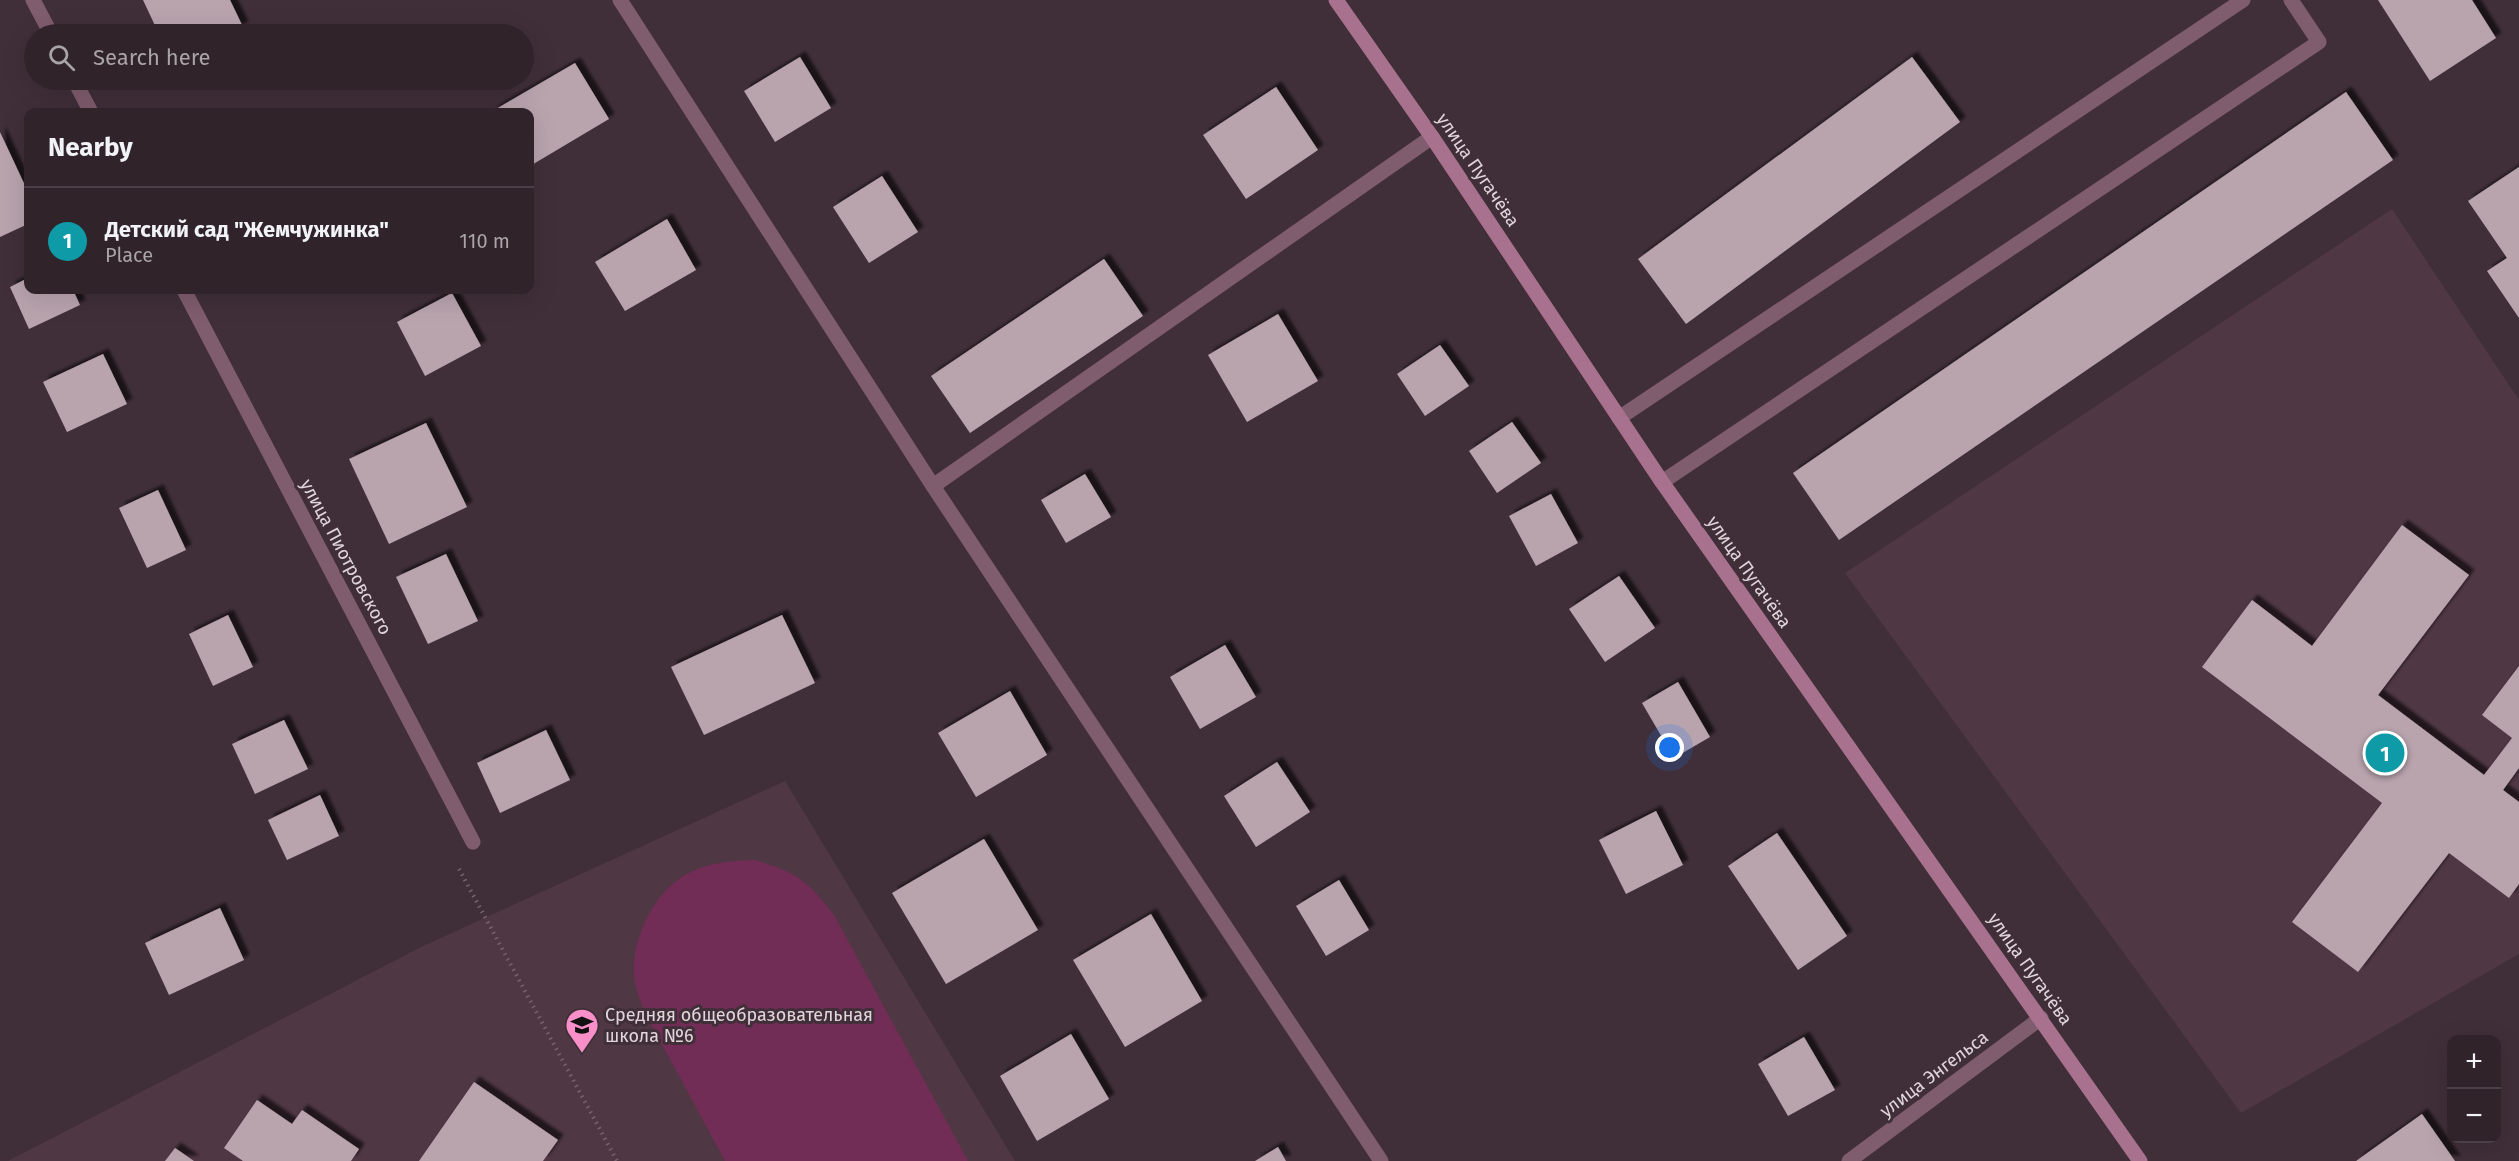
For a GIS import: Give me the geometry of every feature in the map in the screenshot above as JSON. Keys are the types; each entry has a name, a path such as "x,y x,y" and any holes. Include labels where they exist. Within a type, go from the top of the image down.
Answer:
{"street":[{"path":"33,0 46,24"},
{"path":"620,0 933,486 1381,1161"},
{"name":"улица Пугачёва","path":"1336,0 1432,137 1662,482 2140,1161"},
{"path":"1619,418 2243,0"},
{"path":"1662,482 2319,42 2291,0"},
{"path":"79,90 89,108"},
{"path":"933,486 1432,137"},
{"name":"улица Пиотровского","path":"186,294 473,842"},
{"name":"улица Энгельса","path":"1850,1161 2041,1018"}],"path":[{"path":"473,842 457,865 617,1161"}],"shaded area":[{"path":"2392,209 2519,400 2519,954 2241,1113 1845,573"},
{"name":"Средняя общеобразовательная школа №6","path":"785,781 1015,1161 8,1161 421,947"},
{"path":"755,860 782,869 801,879 834,915 968,1161 725,1161 646,1015 634,975 635,954 641,933 655,904 675,882 699,868 726,862"}],"building":[{"path":"143,0 230,0 242,24 154,24"},
{"path":"2378,0 2472,0 2496,38 2430,81"},
{"path":"800,57 831,108 775,142 744,91"},
{"path":"1912,57 1960,122 1686,324 1638,259"},
{"path":"575,63 609,119 534,164 534,108 498,108 529,90 534,90 534,87"},
{"path":"1276,87 1318,150 1246,199 1203,135"},
{"path":"2346,92 2393,160 1839,540 1793,473"},
{"path":"0,132 24,183 24,226 0,237"},
{"path":"2519,167 2519,318 2487,271 2507,258 2468,201"},
{"path":"882,176 918,232 869,263 833,207"},
{"path":"667,219 696,270 625,311 595,262"},
{"path":"1104,259 1143,316 970,433 931,376"},
{"path":"24,280 24,294 75,294 80,305 29,329 10,287"},
{"path":"453,294 481,346 425,376 397,322"},
{"path":"1278,314 1318,381 1247,422 1208,355"},
{"path":"1440,345 1469,386 1425,416 1397,374"},
{"path":"103,354 127,404 67,432 43,382"},
{"path":"1512,422 1541,463 1497,493 1469,451"},
{"path":"426,423 467,507 389,544 349,459"},
{"path":"1085,474 1111,517 1066,543 1041,500"},
{"path":"158,490 186,550 147,568 119,508"},
{"path":"1551,494 1578,543 1536,566 1509,516"},
{"path":"2402,525 2469,575 2378,695 2484,775 2512,738 2482,715 2519,666 2519,768 2503,790 2519,802 2519,884 2509,898 2449,853 2358,972 2292,922 2382,803 2202,667 2252,600 2312,646"},
{"path":"446,554 478,621 428,644 396,577"},
{"path":"1619,576 1655,628 1605,662 1569,609"},
{"path":"228,615 253,667 213,686 189,634"},
{"path":"782,615 815,683 704,735 671,667"},
{"path":"1225,645 1256,697 1200,729 1170,677"},
{"path":"1678,682 1710,737 1674,758 1642,703"},
{"path":"1010,691 1047,755 976,797 938,733"},
{"path":"284,720 308,769 255,794 232,744"},
{"path":"546,730 570,780 500,813 477,763"},
{"path":"1277,762 1310,812 1256,847 1224,796"},
{"path":"320,795 339,836 287,860 268,820"},
{"path":"1656,811 1683,865 1626,894 1599,840"},
{"path":"1777,833 1847,936 1798,970 1728,866"},
{"path":"984,839 1038,930 946,984 892,893"},
{"path":"1339,880 1369,930 1326,956 1296,906"},
{"path":"220,908 244,960 169,995 145,943"},
{"path":"1151,914 1202,1001 1125,1047 1073,960"},
{"path":"1071,1034 1109,1099 1037,1141 1000,1076"},
{"path":"1804,1037 1835,1090 1788,1116 1758,1064"},
{"path":"474,1082 558,1140 543,1161 419,1161"},
{"path":"257,1100 292,1124 302,1110 359,1149 351,1161 243,1161 224,1148"},
{"path":"2422,1114 2455,1161 2356,1161"},
{"path":"1278,1147 1286,1161 1255,1161"},
{"path":"175,1148 194,1161 165,1161"}],"place":[{"name":"Детский сад \"Жемчужинка\"","path":"2385,753"},
{"name":"Средняя общеобразовательная школа №6","path":"582,1054"}]}
